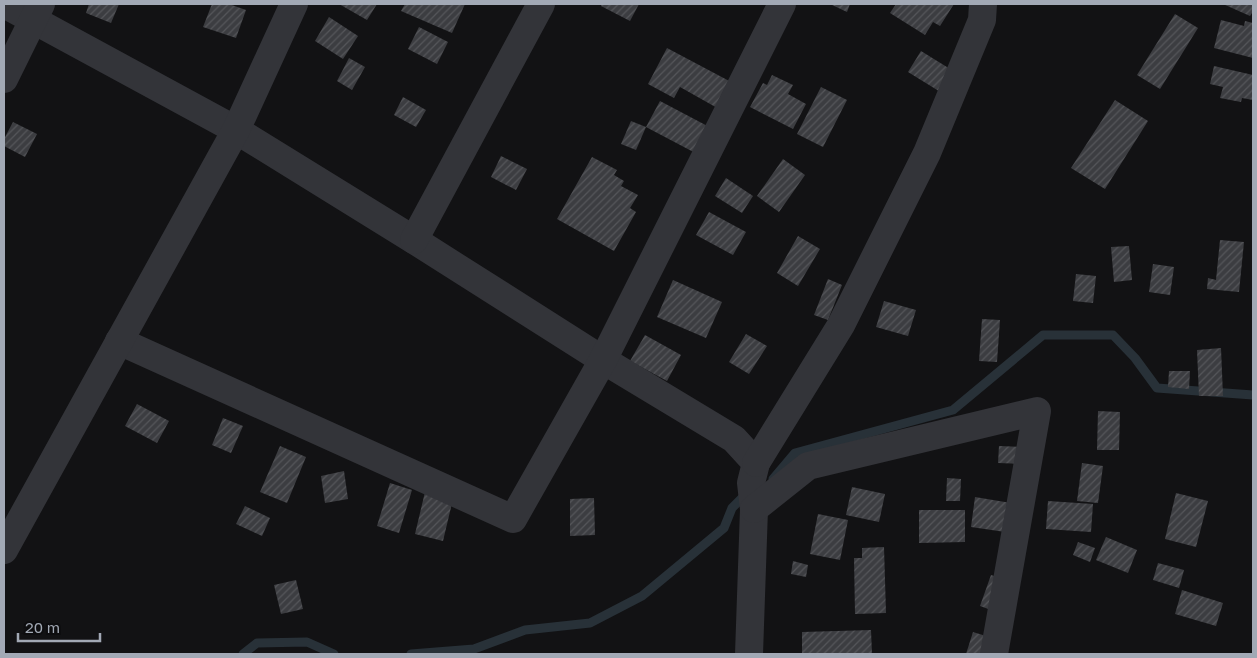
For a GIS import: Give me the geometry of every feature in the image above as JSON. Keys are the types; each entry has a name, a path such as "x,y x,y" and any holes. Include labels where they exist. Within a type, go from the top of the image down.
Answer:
{"street":[{"path":"4,4 38,12 236,130 603,360 734,439 754,489 749,654"},
{"path":"4,550 236,130 294,4"},
{"path":"414,240 541,4"},
{"path":"119,342 513,519 603,360 782,4"},
{"path":"754,489 842,325 927,154 982,20 983,4"},
{"path":"4,79 38,12"},
{"path":"754,489 808,466 1037,411 994,654"}],"building":[{"path":"89,4 119,4 111,23 86,13"},
{"path":"212,4 229,4 246,10 236,38 203,27"},
{"path":"339,4 377,4 367,20"},
{"path":"405,4 465,4 452,33 401,11"},
{"path":"602,4 639,4 630,21 601,6"},
{"path":"830,4 850,4 847,12"},
{"path":"896,4 954,4 940,26 933,22 925,35 890,13"},
{"path":"1223,4 1253,4 1253,13 1250,16"},
{"path":"1175,14 1198,28 1160,89 1137,75"},
{"path":"329,17 358,36 343,59 315,41"},
{"path":"1221,20 1244,26 1245,21 1253,23 1253,58 1214,48"},
{"path":"419,27 448,42 437,64 408,49"},
{"path":"667,48 733,83 719,109 680,87 674,98 648,84"},
{"path":"921,51 955,72 942,93 908,72"},
{"path":"349,58 365,67 352,90 337,81"},
{"path":"1214,66 1253,75 1253,100 1242,98 1241,102 1220,98 1223,87 1210,84"},
{"path":"772,75 793,85 788,94 806,104 793,129 750,107 763,83 767,85"},
{"path":"821,87 847,100 823,147 797,134"},
{"path":"403,97 426,110 416,127 394,115"},
{"path":"1115,100 1148,121 1105,189 1071,168"},
{"path":"660,101 715,130 701,156 646,127"},
{"path":"631,121 646,127 636,150 621,144"},
{"path":"13,122 37,134 25,157 4,146 4,139"},
{"path":"501,156 527,169 516,190 491,177"},
{"path":"592,157 617,170 614,175 624,181 621,186 638,195 630,208 636,212 614,251 557,219"},
{"path":"783,159 805,175 779,212 757,196"},
{"path":"726,178 753,196 742,213 715,196"},
{"path":"709,212 746,232 733,255 696,235"},
{"path":"798,236 820,249 798,286 777,273"},
{"path":"1220,240 1244,242 1239,292 1207,289 1208,278 1216,280"},
{"path":"1129,246 1132,280 1114,282 1111,247"},
{"path":"1153,264 1174,267 1170,295 1149,292"},
{"path":"1076,274 1096,276 1093,303 1073,301"},
{"path":"828,279 842,285 828,320 814,315"},
{"path":"673,280 722,302 706,338 657,317"},
{"path":"884,301 916,310 908,336 876,327"},
{"path":"982,319 1000,320 997,362 979,361"},
{"path":"746,334 767,346 749,374 729,362"},
{"path":"645,335 681,355 667,381 630,361"},
{"path":"1221,348 1223,396 1199,396 1197,350"},
{"path":"1169,371 1190,371 1189,389 1168,387"},
{"path":"137,404 169,421 157,443 125,426"},
{"path":"1098,411 1120,412 1119,450 1097,450"},
{"path":"223,418 243,426 231,453 212,445"},
{"path":"280,446 306,457 287,503 260,492"},
{"path":"999,446 1024,447 1023,464 998,463"},
{"path":"1082,463 1103,466 1098,503 1077,501"},
{"path":"344,471 348,499 325,503 321,476"},
{"path":"947,478 961,479 960,501 946,501"},
{"path":"390,483 412,490 399,533 377,526"},
{"path":"852,487 885,494 879,522 846,515"},
{"path":"425,492 453,499 443,541 415,534"},
{"path":"1176,493 1208,501 1196,547 1165,539"},
{"path":"975,497 1017,504 1012,533 971,527"},
{"path":"594,498 595,535 570,536 570,499"},
{"path":"1048,501 1093,504 1091,532 1046,529"},
{"path":"245,506 270,518 262,536 236,524"},
{"path":"919,510 965,510 965,542 919,543"},
{"path":"818,514 848,520 840,560 810,554"},
{"path":"1106,537 1137,550 1128,573 1096,560"},
{"path":"1078,542 1095,548 1090,562 1073,555"},
{"path":"884,547 886,613 855,614 854,558 862,558 862,548"},
{"path":"793,561 808,565 806,577 791,574"},
{"path":"1158,563 1184,570 1179,588 1153,580"},
{"path":"991,575 1013,582 1002,614 980,606"},
{"path":"296,580 303,609 281,614 274,585"},
{"path":"1182,590 1223,603 1216,626 1175,614"},
{"path":"871,630 872,654 802,654 802,632"},
{"path":"973,632 999,640 994,654 966,654"}],"waterway":[{"path":"773,479 795,453 953,410 1043,335 1113,335 1135,358 1157,388 1253,395"},
{"path":"411,654 474,649 525,630 590,623 642,596 724,528 732,508 746,494"},
{"path":"243,654 257,643 307,642 334,654"}]}
